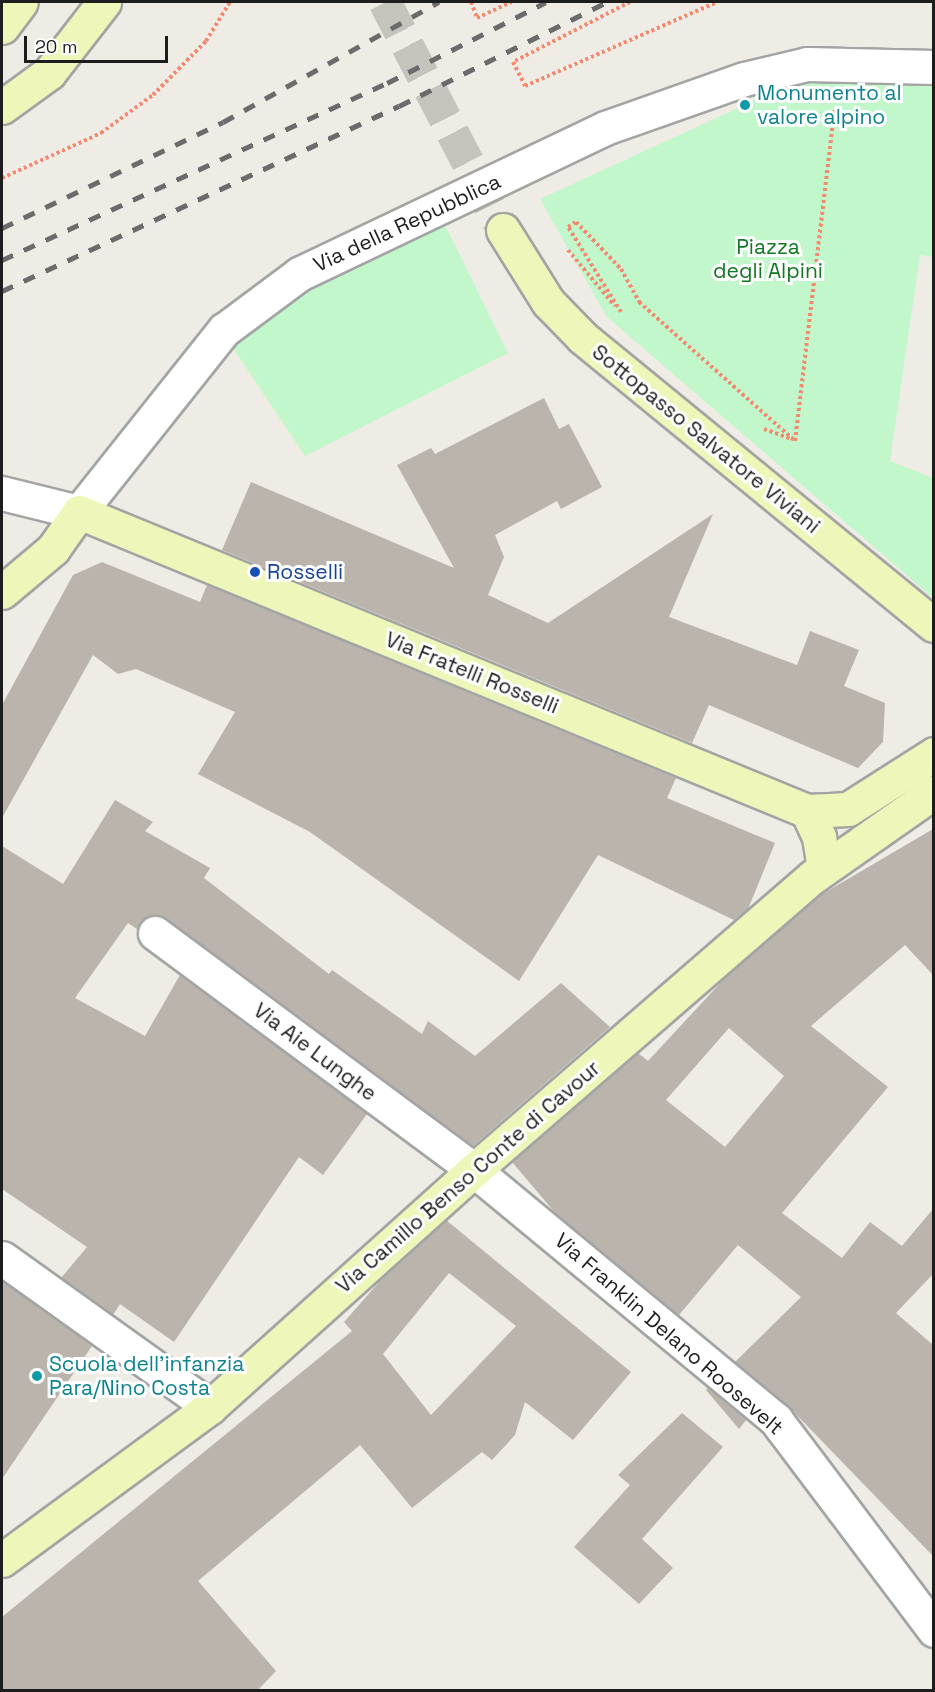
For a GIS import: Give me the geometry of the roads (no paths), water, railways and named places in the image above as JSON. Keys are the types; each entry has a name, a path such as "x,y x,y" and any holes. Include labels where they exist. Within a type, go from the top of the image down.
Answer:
{"street":[{"path":"2,27 21,2"},
{"path":"2,107 49,73 104,2"},
{"name":"Via della Repubblica","path":"2,592 53,549 79,512 224,330 299,274 605,128 744,79 807,64 933,67"},
{"name":"Sottopasso Salvatore Viviani","path":"503,230 548,302 583,338 933,626"},
{"name":"Via Fratelli Rosselli","path":"2,493 79,512 807,811 848,809 933,754"},
{"name":"Via Camillo Benso Conte di Cavour","path":"2,1560 210,1407 474,1170 824,868 933,792"},
{"path":"807,811 819,837 824,868"},
{"name":"Via Aie Lunghe","path":"155,933 474,1170"},
{"name":"Via Franklin Delano Roosevelt","path":"474,1170 776,1420 932,1625"},
{"path":"2,1258 210,1407"}],"tunnel":[{"path":"385,2 503,230"}],"railway":[{"path":"2,228 223,122 439,2"},
{"path":"2,260 387,83 546,2"},
{"path":"2,291 399,106 607,2"}],"place":[{"name":"Monumento al valore alpino","path":"745,105"},
{"name":"Rosselli","path":"255,572"},
{"name":"Scuola dell'infanzia Para/Nino Costa","path":"37,1376"}],"park label":[{"name":"Piazza degli Alpini","path":"768,259"}]}
